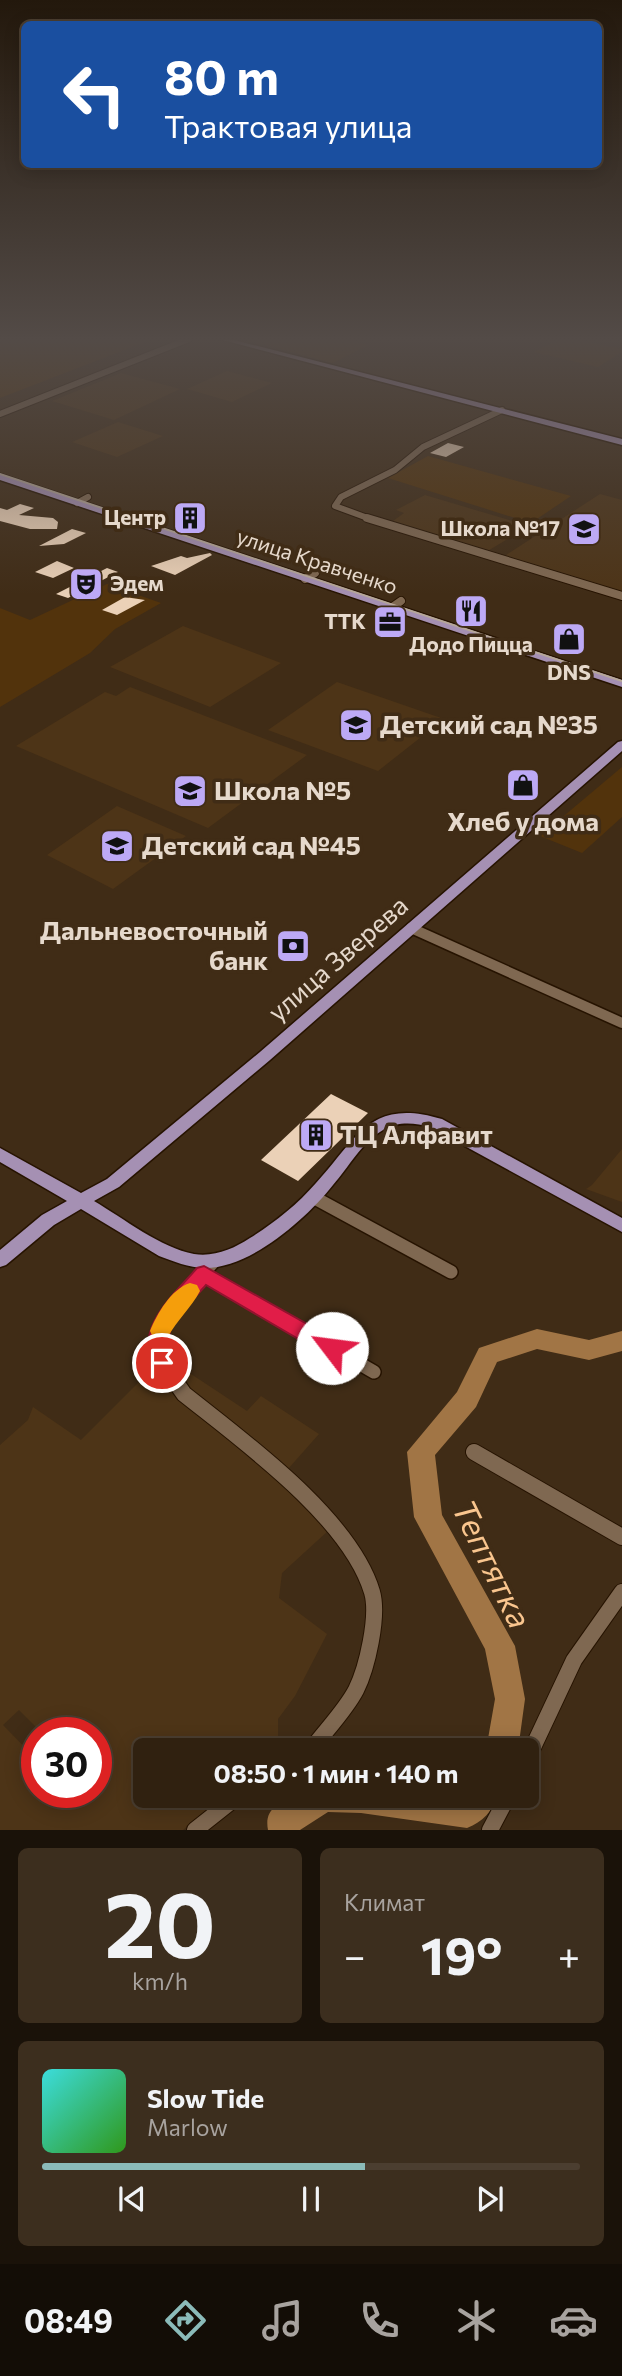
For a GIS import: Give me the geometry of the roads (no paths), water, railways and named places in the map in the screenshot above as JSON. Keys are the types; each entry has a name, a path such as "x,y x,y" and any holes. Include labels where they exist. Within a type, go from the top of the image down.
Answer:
{"main road":[{"path":"556,424 622,442"},
{"name":"улица Кравченко","path":"0,469 315,573 352,590"},
{"name":"улица Кравченко","path":"0,477 305,579 352,590 522,647 622,675"},
{"name":"улица Кравченко","path":"580,665 622,684"},
{"name":"улица Зверева","path":"0,1260 48,1220 113,1183 622,745"},
{"path":"0,1154 165,1251 209,1267 255,1244 313,1197 370,1131 409,1117 436,1123 575,1203 622,1226"}],"street":[{"path":"471,424 423,447 395,470 341,497 335,506 363,517 622,596"},
{"path":"77,503 88,498"},
{"path":"305,579 315,573"},
{"path":"411,928 622,1023"},
{"path":"313,1197 451,1272"},
{"path":"320,1738 355,1690 374,1628 373,1595 365,1574 340,1534 264,1458 184,1394 162,1363 157,1339 166,1319 209,1267 374,1373"},
{"path":"474,1452 622,1537"},
{"path":"537,1738 574,1660 622,1592"},
{"path":"195,1830 223,1808"},
{"path":"490,1830 502,1808"}],"waterway":[{"name":"Тептятка","path":"504,1738 510,1699 500,1646 428,1517 421,1452 467,1399 488,1355 537,1339 589,1350 622,1341"},
{"name":"Тептятка","path":"284,1830 282,1820 304,1808"},
{"name":"Тептятка","path":"439,1808 467,1812 471,1808"}],"tram line":[{"path":"0,474 622,681"}],"place":[{"name":"Центр","path":"190,518"},
{"name":"Школа №17","path":"584,529"},
{"name":"Эдем","path":"86,584"},
{"name":"Додо Пицца","path":"471,611"},
{"name":"ТТК","path":"390,622"},
{"name":"DNS","path":"569,639"},
{"name":"Детский сад №35","path":"356,725"},
{"name":"Хлеб у дома","path":"523,785"},
{"name":"Школа №5","path":"190,791"},
{"name":"Детский сад №45","path":"117,846"},
{"name":"Дальневосточный банк","path":"293,946"},
{"name":"ТЦ Алфавит","path":"316,1135"}]}
